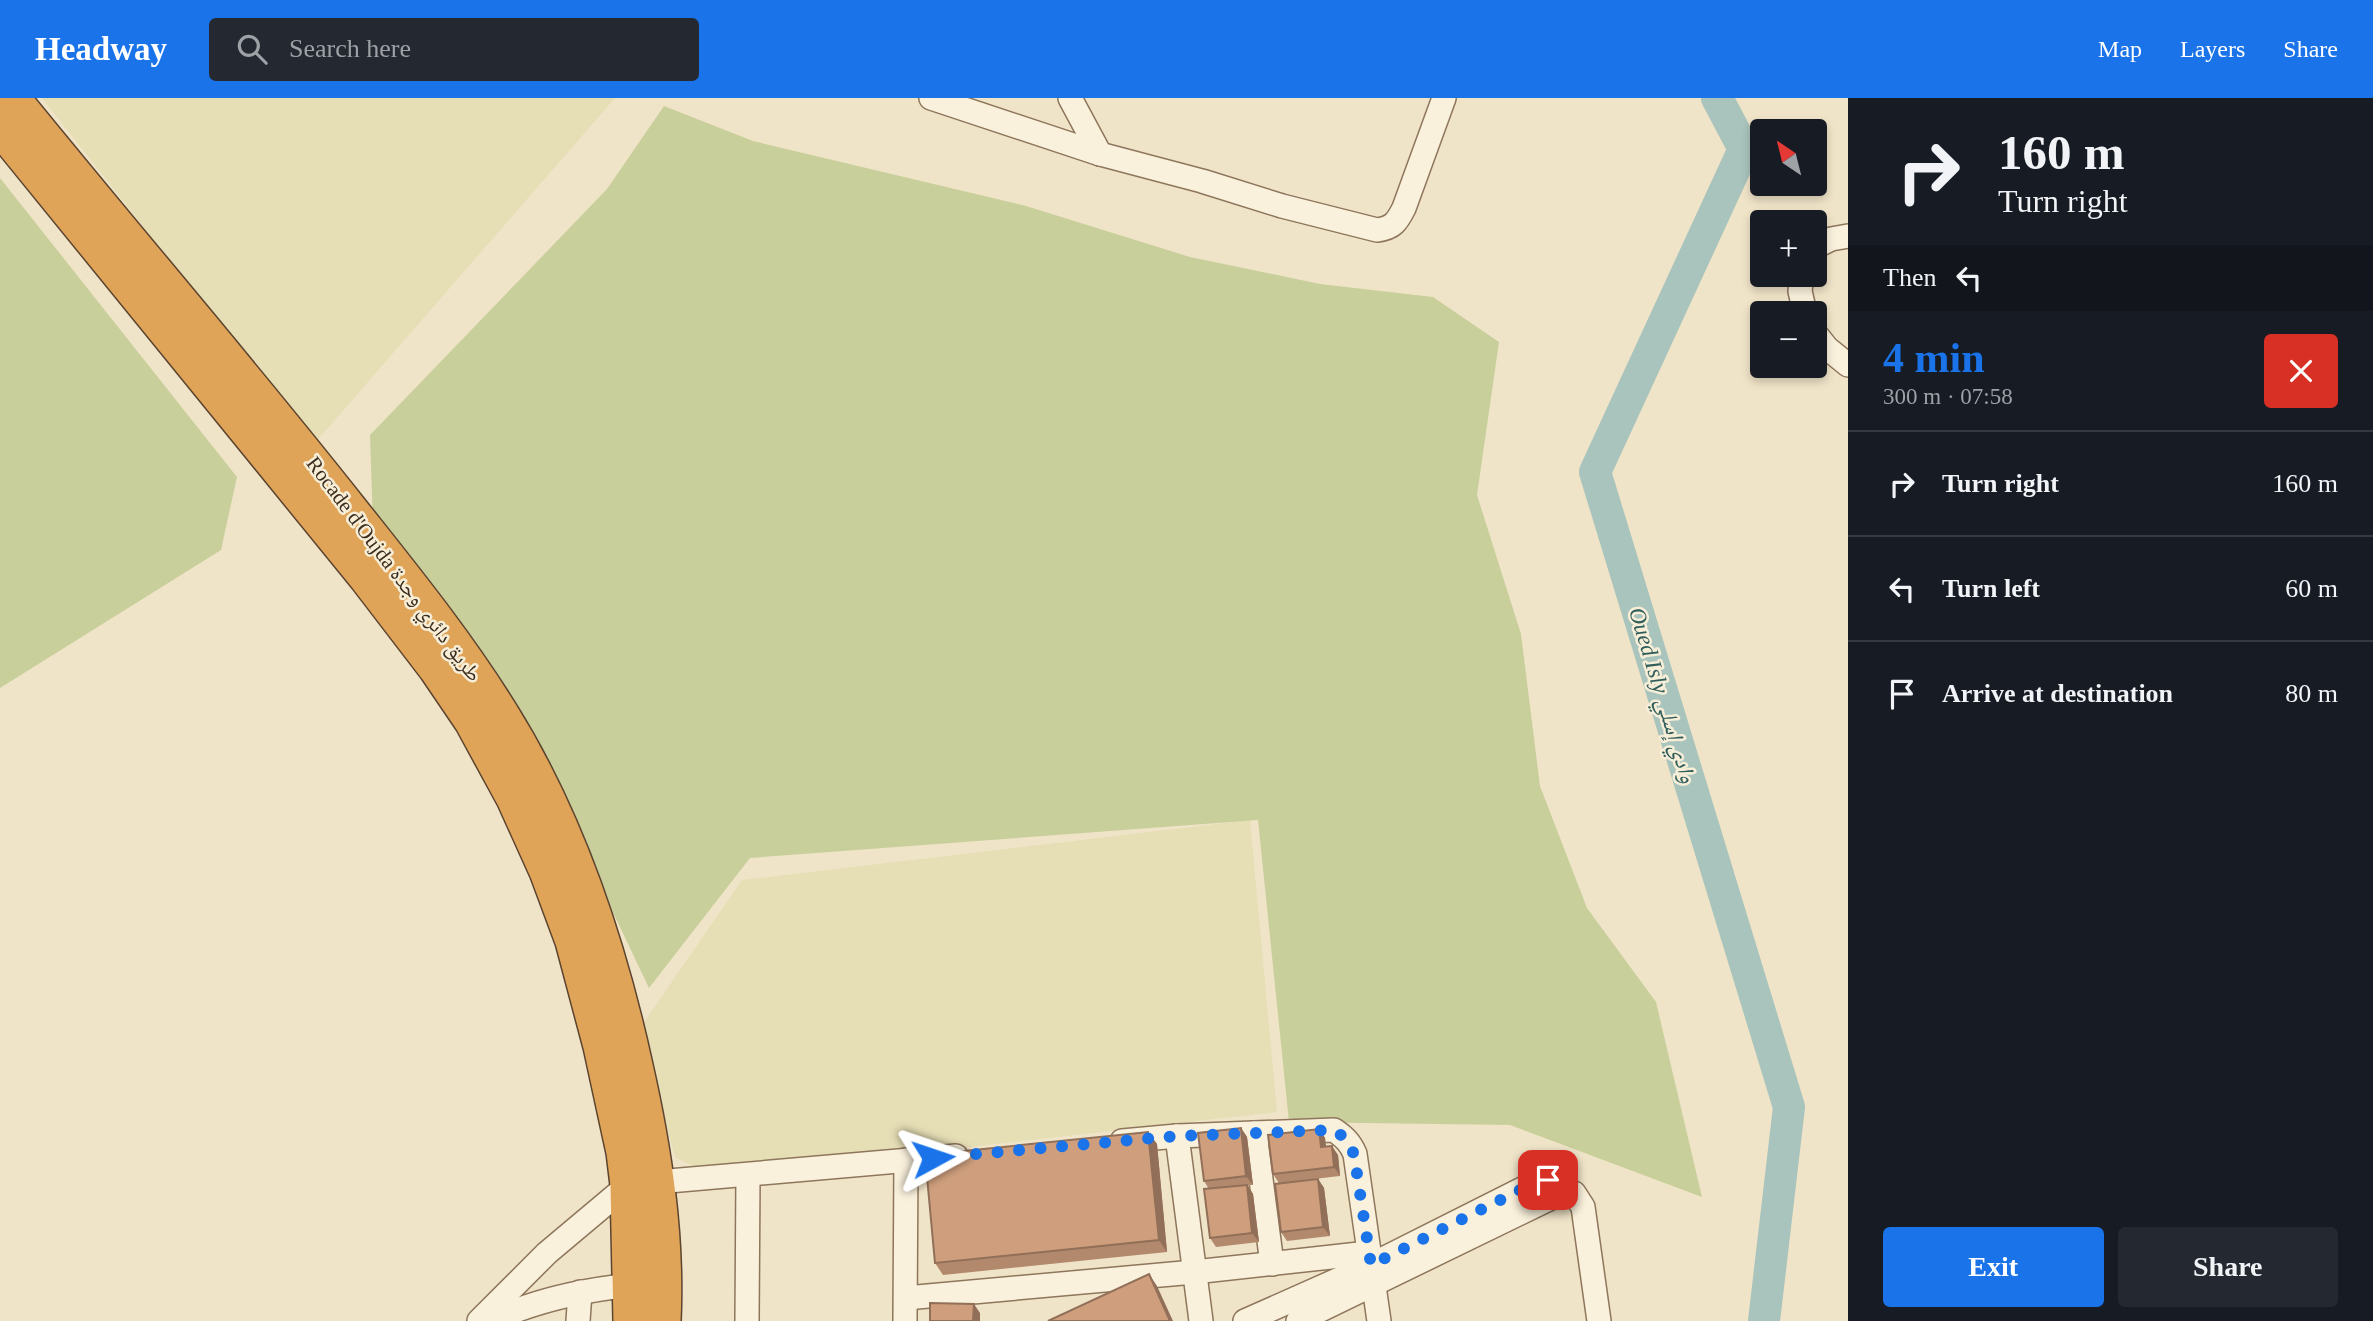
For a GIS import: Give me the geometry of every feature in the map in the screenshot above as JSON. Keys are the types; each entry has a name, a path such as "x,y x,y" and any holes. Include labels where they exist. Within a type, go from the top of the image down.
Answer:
{"highway":[{"name":"Rocade d'Oujda طريق دائري وجدة","path":"12,98 289,431 417,592 501,713 534,771 582,880 606,951 637,1076 642,1184 631,1321"},
{"name":"Rocade d'Oujda طريق دائري وجدة","path":"0,127 367,578 436,668 472,721 514,798 547,871 573,941 601,1046 624,1152 642,1184 662,1238 663,1321"}],"street":[{"path":"931,98 1100,153 1351,225 1377,230 1389,228 1396,223 1404,208 1444,98"},
{"path":"1070,98 1100,153"},
{"path":"1827,241 1848,236"},
{"path":"1827,348 1848,365"},
{"path":"1096,1143 1177,1136 1334,1130 1351,1145 1357,1165 1379,1321"},
{"path":"1255,1133 1272,1264"},
{"path":"1177,1136 1201,1321"},
{"path":"479,1321 547,1253 642,1184 974,1154"},
{"path":"906,1160 906,1310 1272,1264 1371,1267"},
{"path":"747,1321 748,1175"},
{"path":"1245,1321 1371,1267 1551,1198 1555,1193 1553,1186 1574,1194 1583,1207 1599,1321"},
{"path":"1298,1321 1371,1267"},
{"path":"491,1321 547,1299 632,1285"},
{"path":"578,1321 580,1292"}],"shaded area":[{"path":"42,98 615,98 314,444"},
{"path":"1250,820 1277,1112 714,1176 675,1157 642,1025 742,880"}],"green space":[{"path":"664,106 753,141 1026,206 1190,257 1320,284 1433,297 1499,342 1477,495 1521,634 1540,786 1587,908 1656,1002 1702,1197 1510,1125 1289,1122 1258,820 750,858 649,988 600,885 373,524 370,435 607,189"},
{"path":"0,178 237,477 221,550 0,688"}],"building":[{"path":"1241,1128 1246,1176 1204,1181 1198,1133"},
{"path":"1319,1129 1321,1147 1332,1146 1334,1167 1273,1174 1268,1135"},
{"path":"1148,1132 1159,1240 935,1263 925,1155"},
{"path":"1318,1179 1323,1227 1281,1232 1275,1184"},
{"path":"1247,1185 1252,1233 1210,1238 1204,1189"},
{"path":"1149,1274 1170,1321 1048,1321"},
{"path":"930,1303 974,1304 973,1321 930,1321"}],"waterway":[{"name":"Oued Isly وادي إسلي","path":"1717,98 1744,149 1595,472 1789,1107 1764,1321"}],"route":[{"path":"933,1158 1177,1136 1334,1130 1351,1145 1354,1154 1371,1265 1540,1180 1548,1180"}]}
